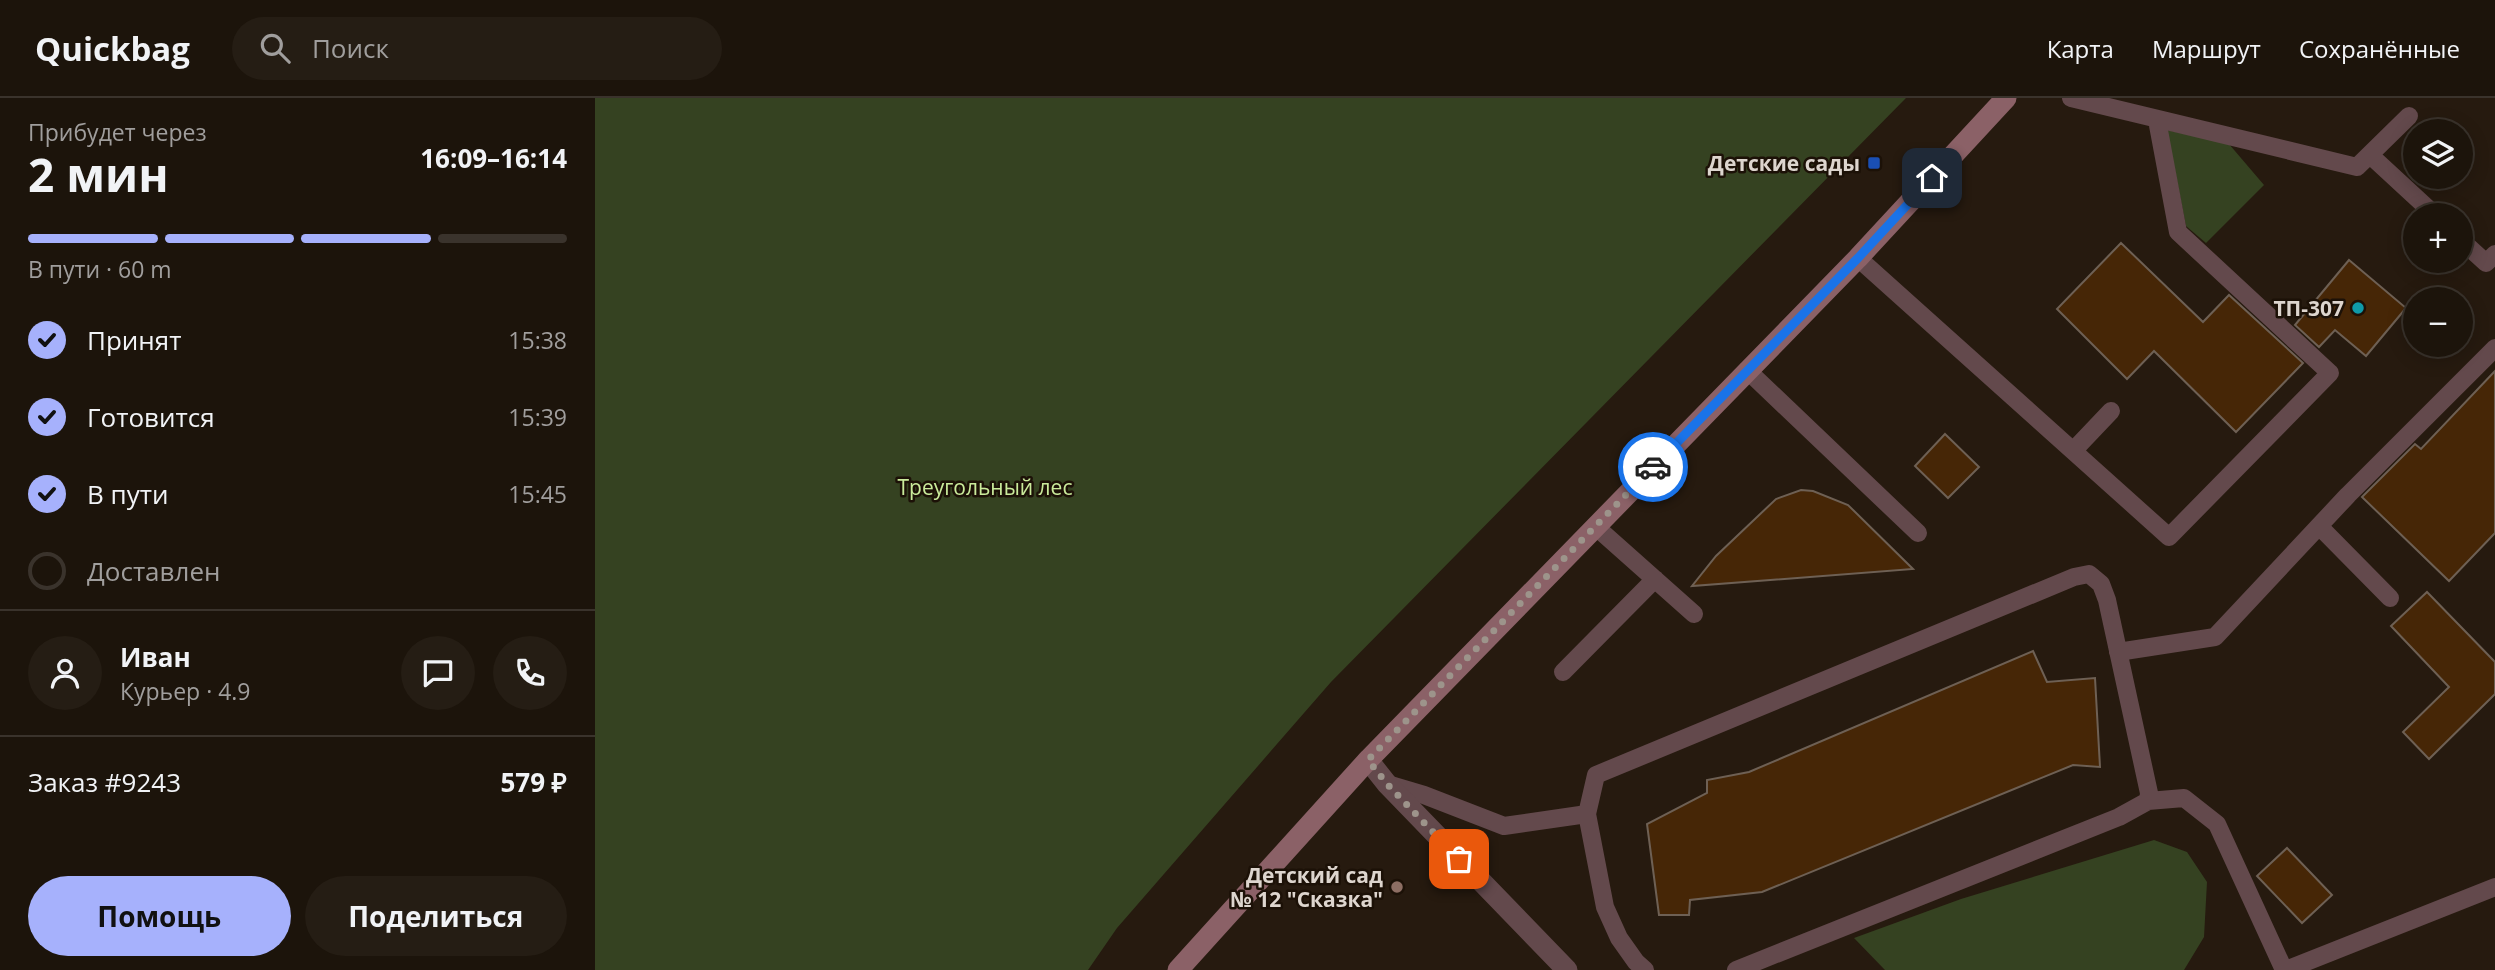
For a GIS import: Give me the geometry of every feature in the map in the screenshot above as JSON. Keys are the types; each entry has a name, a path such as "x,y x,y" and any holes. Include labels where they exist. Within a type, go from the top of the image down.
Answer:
{"main road":[{"path":"1178,970 1368,760 1858,258 2006,98"}],"street":[{"path":"1368,760 1387,784 1567,970"}],"lane":[{"path":"2071,98 2357,167 2409,116"},
{"path":"1858,258 2169,537 2330,373 2178,232 2157,120"},
{"path":"2370,155 2421,203"},
{"path":"2473,251 2486,263 2495,254"},
{"path":"2118,652 2215,637 2319,526 2495,348"},
{"path":"1747,370 1918,533"},
{"path":"2073,451 2111,411"},
{"path":"1595,526 1694,614"},
{"path":"2319,526 2390,598"},
{"path":"1645,970 1619,938 1605,907 1587,814 1596,775 2074,577 2089,574 2101,584 2107,600 2149,793 2148,801"},
{"path":"1563,672 1655,579"},
{"path":"1387,784 1424,795 1504,826 1587,814"},
{"path":"1736,970 1763,964 2119,817 2148,801 2184,798 2217,824 2285,970 2495,887"}],"green space":[{"name":"Треугольный лес","path":"595,98 1906,98 1331,682 1117,928 1088,970 595,970"},
{"path":"2167,130 2229,144 2264,185 2206,243 2186,226"},
{"path":"2154,840 2187,852 2207,882 2204,937 2184,970 1885,970 1854,938 1961,899"}],"building":[{"path":"2121,243 2203,322 2229,295 2303,363 2236,432 2154,351 2127,379 2057,309"},
{"name":"ТП-307","path":"2349,260 2403,305 2403,312 2366,356 2335,330 2319,347 2295,325"},
{"path":"2495,371 2495,533 2449,581 2362,497 2415,444 2421,449"},
{"path":"1945,434 1979,467 1948,498 1915,466"},
{"path":"1801,490 1813,491 1848,505 1913,569 1692,586 1716,556 1776,499"},
{"path":"2427,592 2495,662 2495,694 2429,759 2403,732 2449,687 2391,626"},
{"path":"2033,651 2047,682 2095,678 2100,767 2073,765 1762,892 1690,900 1689,915 1659,915 1647,824 1707,793 1707,780 1749,772"},
{"path":"2287,848 2332,895 2302,923 2257,876"}],"way so far":[{"path":"1459,859 1387,784 1368,760 1653,467"}],"place":[{"name":"Детские сады","path":"1874,163"},
{"name":"ТП-307","path":"2358,308"},
{"name":"Детский сад № 12 \"Сказка\"","path":"1397,887"}],"route":[{"path":"1653,467 1858,258 1932,178"}]}
